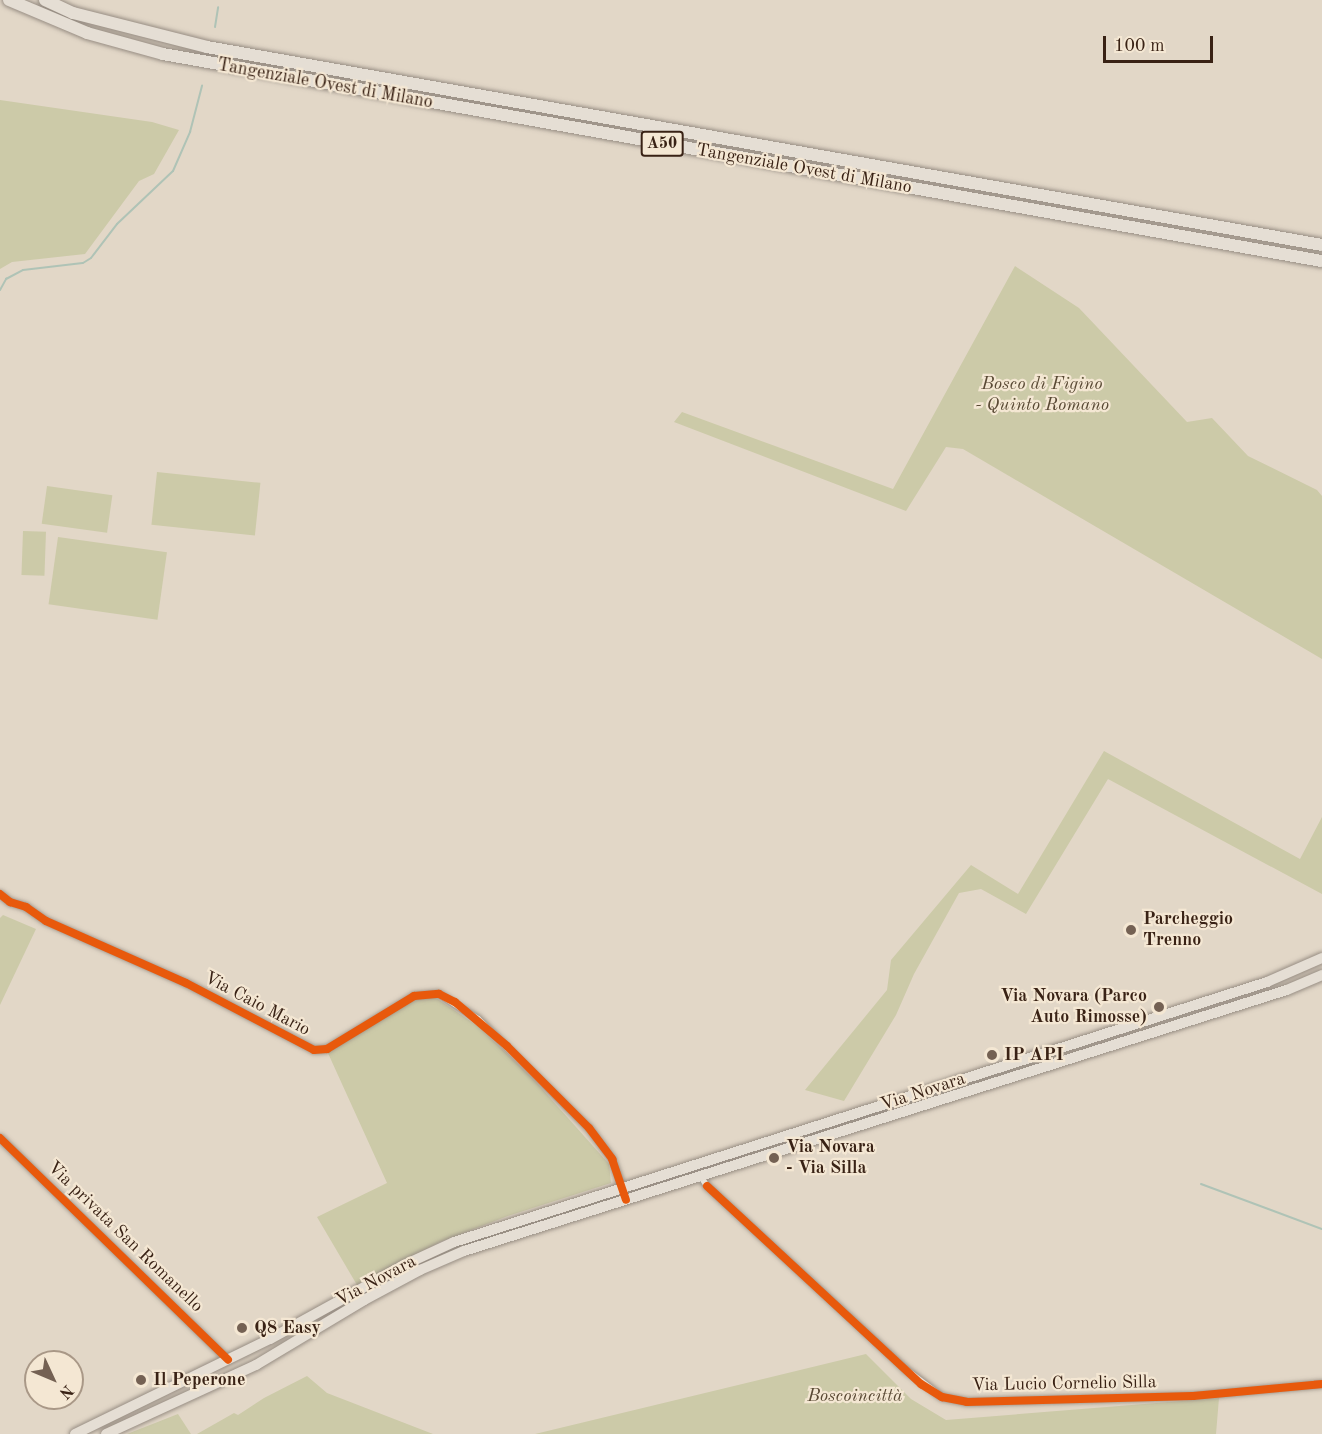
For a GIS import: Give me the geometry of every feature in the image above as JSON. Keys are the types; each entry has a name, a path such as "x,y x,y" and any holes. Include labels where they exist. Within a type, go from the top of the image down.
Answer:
{"highway":[{"name":"Tangenziale Ovest di Milano","path":"9,0 87,33 173,56 1322,261"},
{"name":"Tangenziale Ovest di Milano","path":"45,0 73,13 207,47 1322,245"}],"main road":[{"name":"Via Novara","path":"75,1434 228,1360 429,1253 454,1242 1267,982 1322,958"},
{"name":"Via Novara","path":"106,1434 235,1374 306,1337 364,1300 440,1261 701,1175 1287,990 1322,975"},
{"path":"228,1360 235,1374"}],"street":[{"name":"Via Caio Mario","path":"0,894 10,902 29,909 46,921 186,983 314,1050 327,1049 414,996 439,994 478,1019 589,1128 612,1159 626,1200"},
{"name":"Via privata San Romanello","path":"0,1138 228,1360"},
{"path":"692,1165 701,1175"},
{"name":"Via Lucio Cornelio Silla","path":"701,1175 707,1186 905,1369 942,1397 967,1402 1193,1396 1322,1384"}],"green space":[{"path":"0,100 152,122 179,130 154,174 139,181 85,254 12,262 0,269"},
{"name":"Bosco di Figino - Quinto Romano","path":"1015,266 1079,308 1187,422 1212,418 1248,456 1317,490 1322,496 1322,659 963,449 946,447 906,511 674,422 682,412 893,489"},
{"path":"157,472 260,483 255,536 151,525"},
{"path":"47,486 112,495 107,533 42,524"},
{"path":"23,531 46,532 44,576 21,575"},
{"path":"58,537 167,552 157,620 49,604"},
{"path":"1104,751 1300,859 1322,817 1322,894 1108,779 1026,914 981,889 959,893 914,974 896,1015 844,1101 805,1090 887,990 891,960 971,865 1018,894"},
{"path":"3,915 36,929 0,1005 0,918"},
{"path":"433,996 479,1027 535,1081 609,1164 611,1183 508,1216 440,1242 357,1285 317,1217 387,1183 327,1051 419,998"},
{"name":"Boscoincittà","path":"866,1354 911,1399 946,1420 1219,1398 1216,1434 535,1434"},
{"path":"307,1376 327,1393 433,1434 197,1434 234,1413 238,1415 264,1398"},
{"path":"178,1414 191,1434 127,1434"}],"waterway":[{"path":"215,27 218,7"},
{"path":"0,290 6,279 23,270 83,263 91,258 117,224 173,171 190,132 202,86"},
{"path":"1201,1184 1322,1229"}],"cycle path":[{"path":"0,894 10,902 26,907 46,921 186,983 314,1050 327,1049 414,996 439,994 455,1002 507,1046 589,1128 612,1159 626,1200"},
{"path":"0,1138 228,1360"},
{"path":"707,1186 921,1384 942,1397 967,1402 1193,1396 1322,1384"}],"place":[{"name":"Parcheggio Trenno","path":"1131,930"},
{"name":"Via Novara (Parco Auto Rimosse)","path":"1159,1007"},
{"name":"IP API","path":"992,1055"},
{"name":"Via Novara - Via Silla","path":"774,1158"},
{"name":"Q8 Easy","path":"242,1328"},
{"name":"Il Peperone","path":"141,1380"}]}
